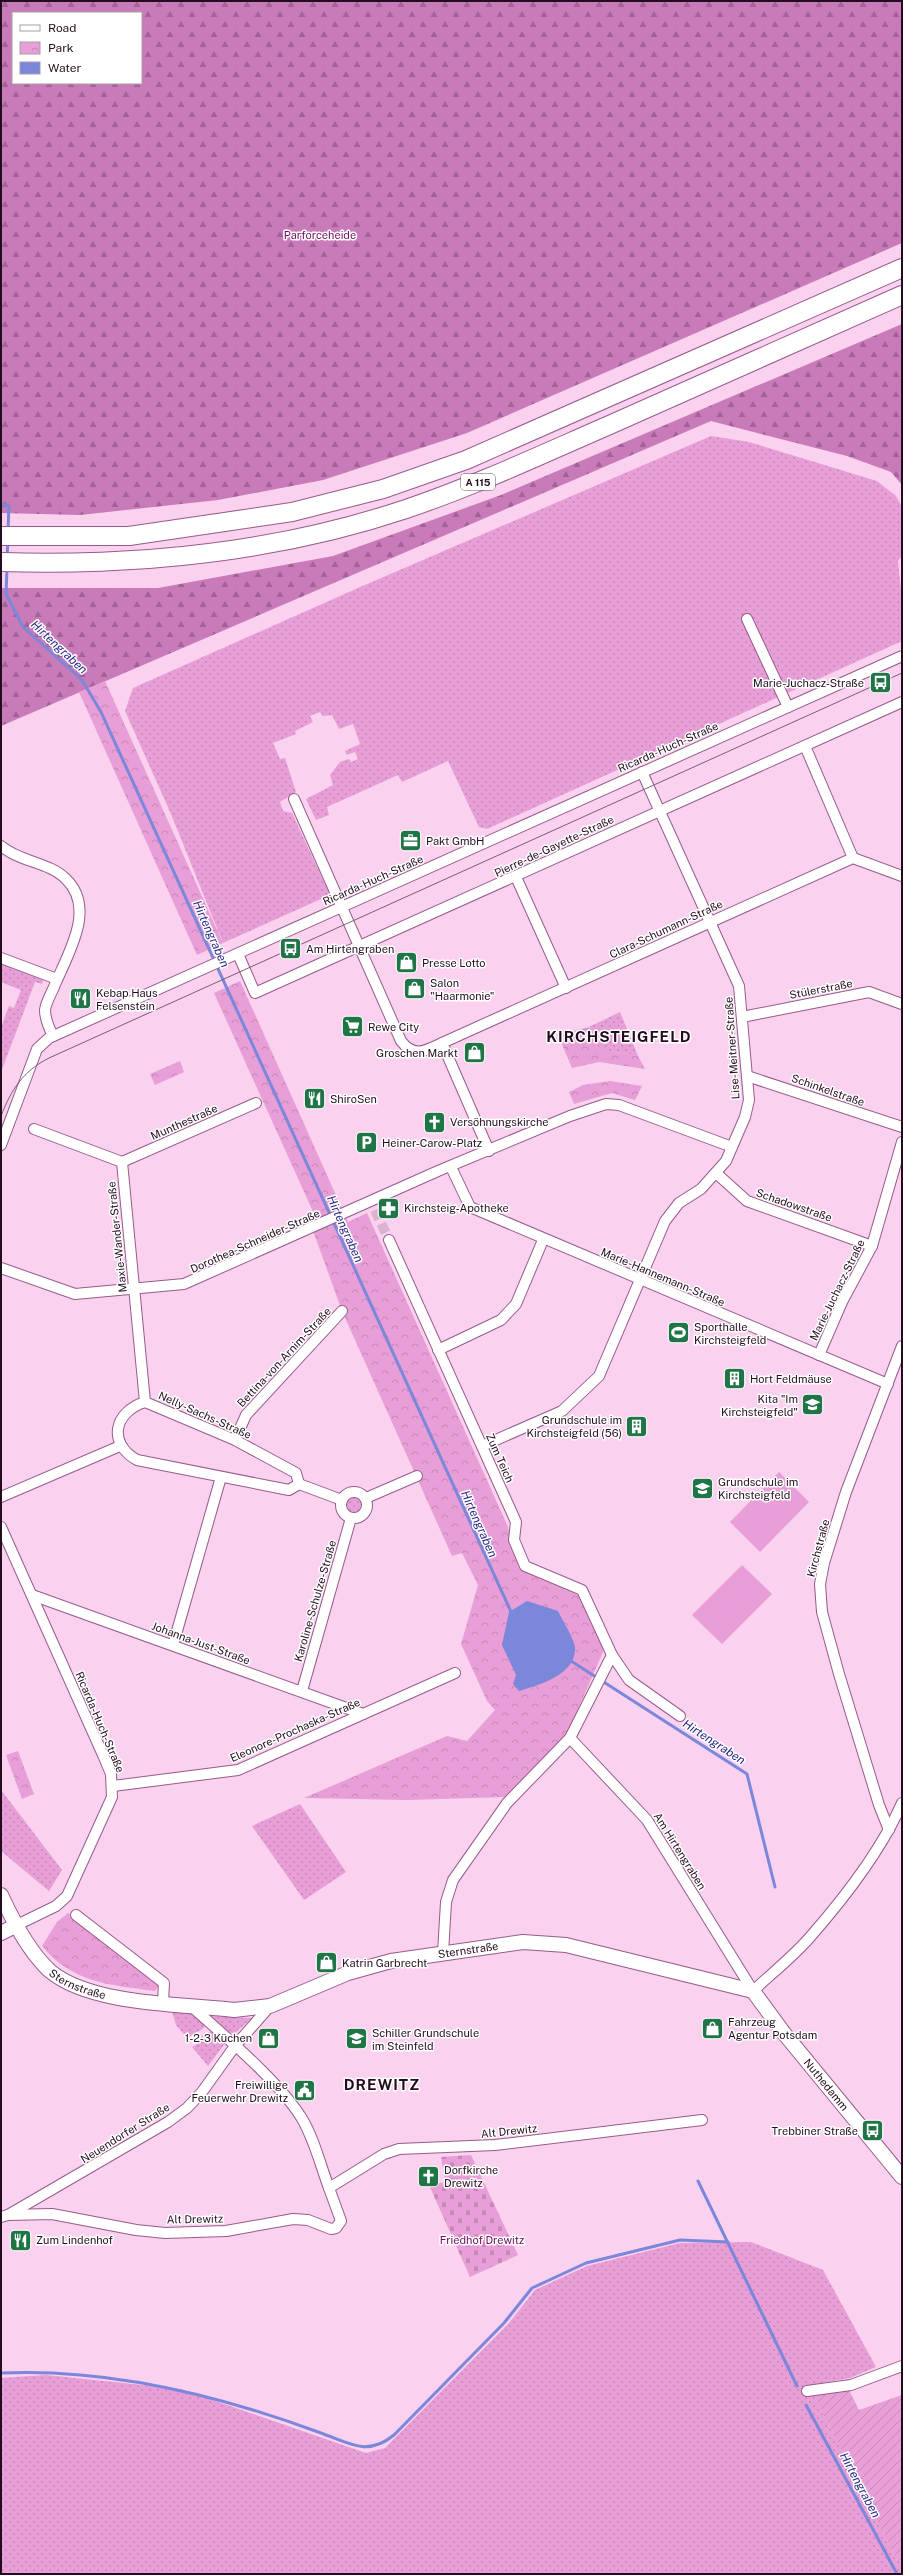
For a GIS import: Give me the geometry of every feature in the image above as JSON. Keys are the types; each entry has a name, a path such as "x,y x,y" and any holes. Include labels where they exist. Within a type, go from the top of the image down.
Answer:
{"highway":[{"name":"A 115","path":"1,536 129,536 292,512 383,489 466,460 902,268"},
{"name":"A 115","path":"1,562 132,562 214,552 316,533 405,509 478,482 902,295"}],"street":[{"path":"747,619 788,707"},
{"name":"Ricarda-Huch-Straße","path":"1,1145 37,1050 45,1041 53,1036 902,656"},
{"name":"Pierre-de-Gayette-Straße","path":"238,954 255,993 516,877 902,702"},
{"path":"805,746 853,858 902,876"},
{"name":"Lise-Meitner-Straße","path":"482,1446 562,1411 599,1376 671,1211 701,1189 726,1161 747,1108 747,1076 739,986 642,772"},
{"path":"294,799 358,948"},
{"path":"1,846 9,852 55,871 68,880 76,893 80,907 79,921 45,1010 47,1021 53,1036"},
{"name":"Clara-Schumann-Straße","path":"358,948 401,1041 407,1049 416,1052 426,1051 853,858"},
{"path":"516,877 566,988"},
{"path":"1,958 57,979"},
{"name":"Stülerstraße","path":"742,1017 869,992 902,1004"},
{"path":"442,1043 489,1151"},
{"name":"Schinkelstraße","path":"747,1076 902,1127"},
{"name":"Munthestraße","path":"122,1162 256,1103"},
{"name":"Dorothea-Schneider-Straße","path":"1,1268 75,1294 134,1290 191,1282 344,1213 373,1206 450,1167 570,1116 606,1104 619,1105 732,1147"},
{"path":"34,1129 122,1162"},
{"name":"Marie-Juchacz-Straße","path":"819,1356 842,1302 872,1246 902,1142"},
{"name":"Maxie-Wander-Straße","path":"122,1162 145,1402"},
{"name":"Marie-Hannemann-Straße","path":"450,1167 470,1207 544,1240 888,1384"},
{"name":"Schadowstraße","path":"716,1173 748,1201 872,1246"},
{"name":"Zum Teich","path":"388,1240 516,1522 514,1540 525,1566 582,1590 612,1655 629,1680 680,1716"},
{"path":"438,1350 502,1320 516,1304 544,1240"},
{"name":"Bettina-von-Arnim-Straße","path":"235,1440 246,1415 342,1311"},
{"name":"Kirchstraße","path":"889,1830 879,1805 839,1674 822,1612 820,1584 824,1563 846,1492 902,1346"},
{"name":"Nelly-Sachs-Straße","path":"120,1446 118,1432 123,1416 134,1406 145,1402 235,1440 296,1473 299,1484"},
{"path":"1,1497 120,1446 128,1455 137,1460 289,1490 299,1484 342,1500"},
{"path":"366,1498 417,1476"},
{"path":"172,1645 221,1477"},
{"path":"354,1491 361,1493 366,1498 365,1512 358,1517 351,1518 342,1510 342,1500 347,1493 354,1491"},
{"name":"Karoline-Schulze-Straße","path":"302,1691 351,1518"},
{"name":"Ricarda-Huch-Straße","path":"1,1527 105,1759 113,1786 110,1807 67,1896 52,1909 17,1925"},
{"name":"Johanna-Just-Straße","path":"32,1595 302,1691 362,1714"},
{"path":"443,1953 446,1902 452,1880 507,1803 570,1738 612,1655"},
{"name":"Eleonore-Prochaska-Straße","path":"113,1786 238,1770 455,1673"},
{"name":"Am Hirtengraben","path":"570,1738 647,1820 753,1991"},
{"path":"753,1991 810,1937 856,1880 900,1815 902,1803"},
{"name":"Sternstraße","path":"1,1895 30,1948 50,1970 66,1982 87,1991 107,1996 234,2010 254,2009 270,2006 365,1968 391,1961 524,1942 547,1942 753,1991"},
{"path":"76,1915 164,1983 163,2002"},
{"path":"1,1933 17,1925"},
{"name":"Nuthedamm","path":"753,1991 783,2032 902,2177"},
{"name":"Alt Drewitz","path":"4,2216 52,2214 136,2230 165,2233 226,2231 292,2219 308,2220 331,2230 339,2225 340,2221 313,2142 300,2116 280,2091 235,2046 190,2005"},
{"name":"Neuendorfer Straße","path":"4,2216 168,2122 202,2092 235,2046 270,2006"},
{"name":"Alt Drewitz","path":"329,2188 384,2154 399,2149 495,2145 702,2120"},
{"path":"807,2391 851,2385 902,2366"}],"green space":[{"name":"Parforceheide","path":"1,1 902,1 902,243 467,433 323,480 218,500 80,515 1,513"},
{"path":"902,324 902,485 891,472 847,456 711,421 1,726 1,588 158,588 333,556 501,495"},
{"path":"711,436 749,442 877,481 896,496 902,507 902,556 898,561 902,601 902,641 487,829 479,827 448,761 402,782 398,775 327,807 329,815 316,820 306,799 333,785 330,775 340,762 349,759 351,762 358,759 355,752 347,755 345,751 360,744 353,724 339,729 332,715 323,716 320,712 310,716 313,722 295,731 296,734 273,743 280,759 285,758 296,792 280,802 283,811 292,813 330,895 223,943 171,814 125,711 133,688 358,588"},
{"path":"105,681 223,943 197,955 79,692"},
{"path":"1,964 43,980 42,984 35,982 1,1072 1,1027 9,1006 14,1008 21,990 1,982"},
{"path":"240,981 348,1222 367,1213 508,1527 512,1549 523,1571 578,1595 604,1650 567,1734 507,1797 407,1800 304,1798 447,1736 467,1741 495,1710 487,1701 461,1644 478,1585 462,1553 452,1556 342,1311 312,1228 315,1216 214,993"},
{"path":"620,1012 638,1056 599,1049 589,1027"},
{"path":"589,1027 599,1049 638,1056 645,1069 599,1062 572,1068 558,1035"},
{"path":"180,1061 184,1072 155,1085 150,1074"},
{"path":"610,1081 642,1086 635,1100 612,1093 574,1104 569,1092 583,1085"},
{"path":"779,1472 809,1502 760,1552 730,1522"},
{"path":"351,1498 357,1498 361,1502 361,1508 357,1512 351,1512 347,1508 347,1502"},
{"path":"742,1565 772,1594 722,1644 692,1615"},
{"path":"18,1751 34,1794 22,1799 6,1755"},
{"path":"1,1790 62,1870 49,1891 1,1851"},
{"path":"300,1804 346,1872 304,1900 252,1826"},
{"path":"68,1913 161,1984 155,1991 123,1987 93,1980 66,1968 42,1946 57,1922"},
{"path":"172,2011 193,2014 205,2024 204,2028 187,2038 176,2025"},
{"path":"210,2016 252,2018 234,2034 225,2030"},
{"path":"213,2030 226,2042 208,2066 192,2047 197,2044 197,2039"},
{"name":"Friedhof Drewitz","path":"471,2155 518,2255 470,2277 429,2185 445,2182 441,2157"},
{"path":"751,2242 823,2270 876,2367 850,2378 811,2385 813,2394 897,2560 902,2560 902,2574 1,2574 1,2378 46,2375 181,2389 366,2453 385,2448 509,2323 535,2290 587,2266 680,2243"},
{"path":"849,2390 859,2410 902,2395 902,2560 897,2560 813,2394"}],"water":[{"path":"527,1601 558,1611 571,1636 575,1649 569,1666 563,1672 546,1682 519,1691 513,1684 516,1675 502,1645 509,1612"}],"waterway":[{"name":"Hirtengraben","path":"1,504 9,506 8,530"},
{"name":"Hirtengraben","path":"7,556 8,542"},
{"name":"Hirtengraben","path":"7,568 6,594 23,627 82,680 101,712 512,1614"},
{"name":"Hirtengraben","path":"571,1661 747,1774 775,1887"},
{"path":"698,2181 797,2386"},
{"path":"1,2373 83,2375 164,2387 243,2407 282,2419 349,2444 366,2447 384,2442 394,2435 504,2323 532,2288 586,2263 680,2240 728,2242"},
{"name":"Hirtengraben","path":"806,2405 897,2574"}],"tunnel":[{"path":"375,1210 389,1240"}],"tram line":[{"path":"1,1116 9,1098 19,1082 32,1069 49,1058 902,673"}],"place":[{"name":"Marie-Juchacz-Straße","path":"880,683"},
{"name":"Pakt GmbH","path":"410,841"},
{"name":"Am Hirtengraben","path":"290,949"},
{"name":"Presse Lotto","path":"406,963"},
{"name":"Salon \"Haarmonie\"","path":"414,989"},
{"name":"Kebap Haus Felsenstein","path":"80,999"},
{"name":"Rewe City","path":"353,1027"},
{"name":"Groschen Markt","path":"474,1053"},
{"name":"ShiroSen","path":"315,1099"},
{"name":"Versöhnungskirche","path":"435,1122"},
{"name":"Heiner-Carow-Platz","path":"367,1143"},
{"name":"Kirchsteig-Apotheke","path":"388,1208"},
{"name":"Sporthalle Kirchsteigfeld","path":"678,1333"},
{"name":"Hort Feldmäuse","path":"734,1379"},
{"name":"Kita \"Im Kirchsteigfeld\"","path":"813,1405"},
{"name":"Grundschule im Kirchsteigfeld (56)","path":"637,1426"},
{"name":"Grundschule im Kirchsteigfeld","path":"703,1488"},
{"name":"Katrin Garbrecht","path":"327,1963"},
{"name":"Fahrzeug Agentur Potsdam","path":"712,2028"},
{"name":"1-2-3 Küchen","path":"268,2038"},
{"name":"Schiller Grundschule im Steinfeld","path":"356,2039"},
{"name":"Freiwillige Feuerwehr Drewitz","path":"304,2091"},
{"name":"Trebbiner Straße","path":"873,2131"},
{"name":"Dorfkirche Drewitz","path":"428,2176"},
{"name":"Zum Lindenhof","path":"20,2240"}],"district":[{"name":"KIRCHSTEIGFELD","path":"619,1037"},
{"name":"DREWITZ","path":"382,2085"}]}
